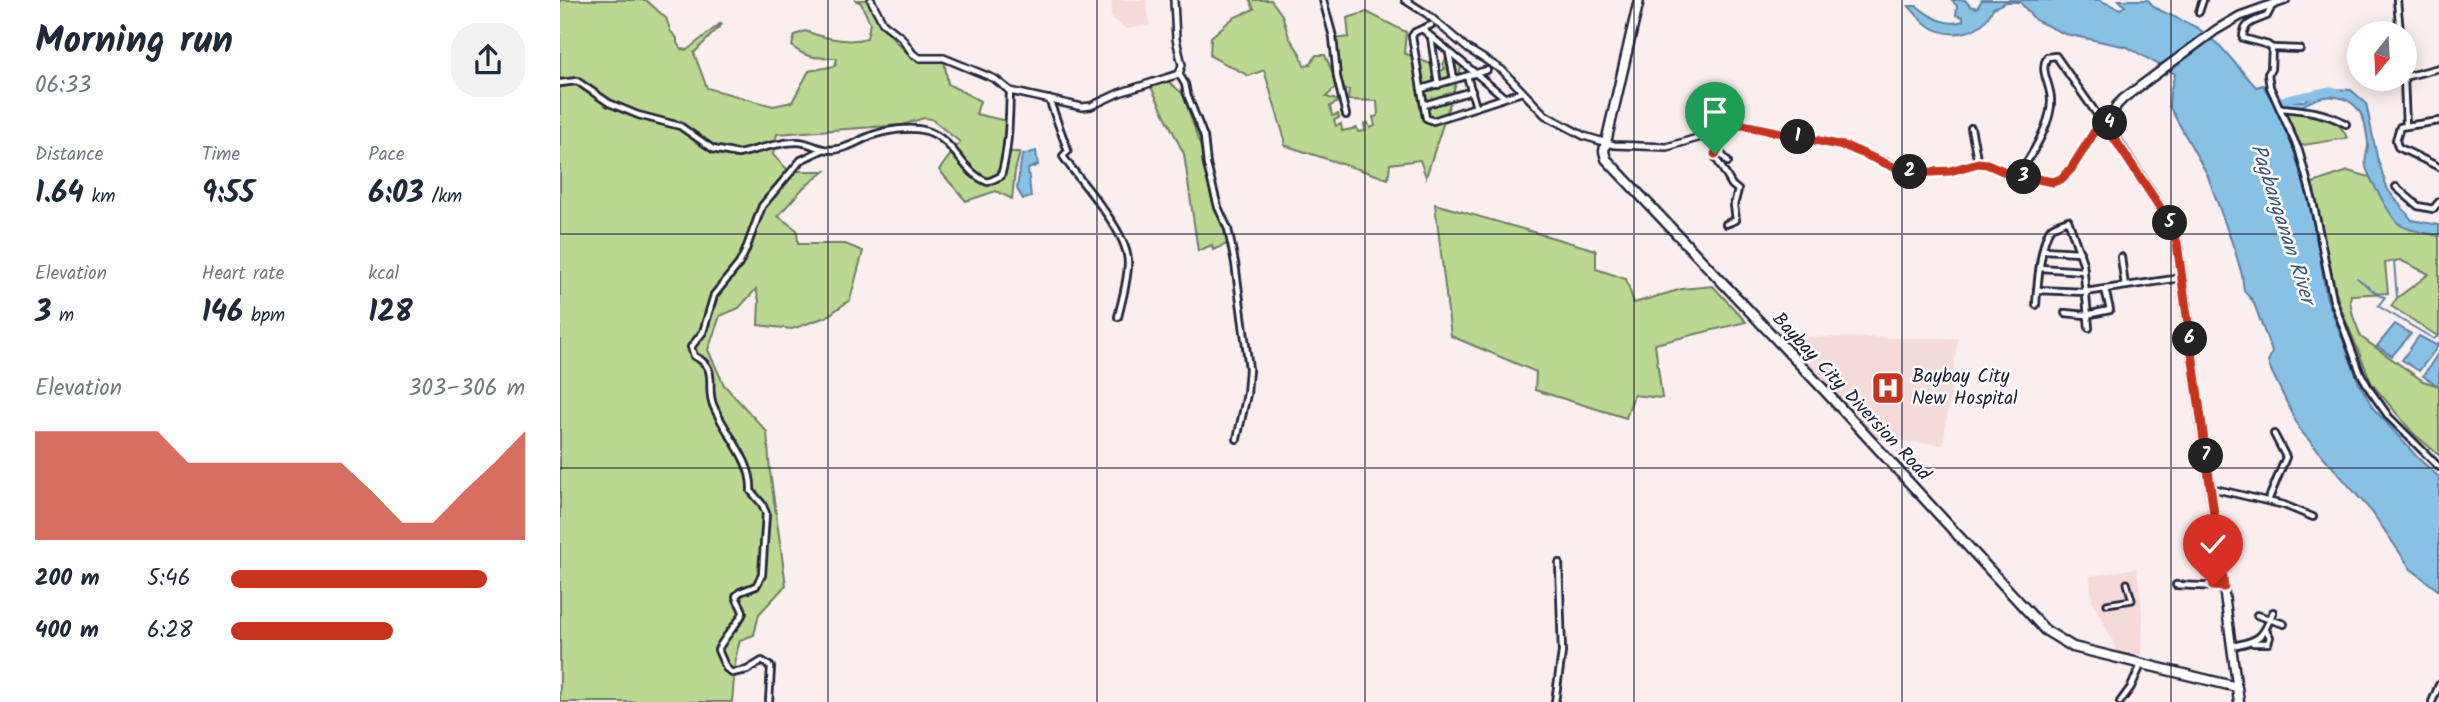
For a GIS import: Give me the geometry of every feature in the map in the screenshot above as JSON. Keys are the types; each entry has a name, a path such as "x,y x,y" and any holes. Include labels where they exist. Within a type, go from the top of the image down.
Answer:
{"highway":[{"path":"1606,144 1639,0"},
{"name":"Baybay City Diversion Road","path":"1606,144 1606,159 2045,630 2073,646 2237,687"},
{"path":"2237,687 2239,702"}],"main road":[{"path":"2237,687 2174,231 2106,122 2119,103 2216,30 2240,16 2285,0"}],"street":[{"path":"871,0 883,23 901,37 913,54 920,58 944,58 956,62 995,79 1010,91 1082,107 1179,74"},
{"path":"1174,0 1176,39 1182,65 1179,74 1204,137 1207,165 1218,207 1228,229 1234,263 1249,369 1247,394 1237,439"},
{"path":"1323,0 1334,40 1337,77 1346,115"},
{"path":"1405,0 1427,14 1468,49 1502,70 1545,115 1584,136 1606,144 1664,147 1743,125 1848,147 1914,173 1950,171 1978,163 1987,164 2003,172 2046,182 2061,179 2106,122 2056,56 2047,57 2043,71 2051,99 2050,109 2033,156 2017,175"},
{"path":"2199,12 2203,0"},
{"path":"2396,0 2399,21"},
{"path":"2273,4 2267,16 2251,21 2243,32 2243,38 2272,48 2300,49"},
{"path":"1431,25 1412,36 1426,118 1433,121 1522,92"},
{"path":"1422,29 1504,98"},
{"path":"1430,35 1438,85"},
{"path":"2272,48 2271,69 2268,74 2274,95 2299,151 2313,202 2333,300 2360,372 2389,417 2439,467"},
{"path":"1449,51 1454,79"},
{"path":"2417,74 2439,68"},
{"path":"1421,89 1487,70"},
{"path":"1467,76 1476,107"},
{"path":"560,83 577,81 609,103 638,115 680,126 722,152 738,154 799,142 822,150"},
{"path":"769,702 769,663 762,661 747,670 732,673 726,668 718,650 728,632 742,616 743,612 736,596 757,586 762,575 766,513 751,491 752,476 712,404 709,368 704,361 694,356 691,347 703,332 714,295 739,264 762,206 802,160 822,150 847,147 878,134 908,129 926,130 946,141 977,177 988,182 996,180 1001,177 1007,152 1010,91"},
{"path":"1424,106 1472,91"},
{"path":"2405,91 2406,126"},
{"path":"1048,98 1068,151 1063,156 1119,233 1126,249 1128,262 1118,317"},
{"path":"2280,107 2313,112 2336,118 2346,124"},
{"path":"2439,121 2399,129 2396,140 2398,147 2439,167"},
{"path":"1971,128 1978,163"},
{"path":"1706,136 1728,162"},
{"path":"1718,150 1716,158 1731,185 1738,190 1734,205 1736,220 1726,223"},
{"path":"2396,187 2421,207 2433,209 2439,202"},
{"path":"2036,305 2043,250 2052,227 2068,220 2084,271 2089,328"},
{"path":"2043,250 2080,252"},
{"path":"2121,257 2125,286"},
{"path":"2040,268 2084,271"},
{"path":"2037,290 2085,292 2182,278"},
{"path":"2065,313 2086,315 2110,310 2105,289"},
{"path":"2268,501 2287,457 2274,434"},
{"path":"2210,488 2268,501 2313,517"},
{"path":"1555,702 1562,652 1559,564"},
{"path":"2107,604 2132,600 2127,583"},
{"path":"2176,586 2224,587"},
{"path":"2252,642 2266,630 2273,612"},
{"path":"2257,615 2284,624"},
{"path":"2232,646 2252,642 2268,643 2270,637 2266,630"},
{"path":"2120,702 2142,664"},
{"path":"2432,702 2439,685"}],"shaded area":[{"path":"1112,0 1146,0 1150,25 1126,29 1111,17"},
{"name":"Baybay City New Hospital","path":"1780,337 1958,338 1943,445 1868,438"},
{"path":"2137,568 2143,619 2141,660 2117,652 2092,601 2090,576"}],"green space":[{"path":"560,0 646,0 666,18 677,43 681,49 687,50 721,23 694,53 707,88 773,106 792,102 809,71 835,66 837,58 813,57 797,50 792,46 795,35 805,31 836,39 867,38 870,23 861,3 855,0 870,0 884,26 905,51 921,60 944,60 948,84 980,101 976,114 1007,121 1009,152 1020,152 1012,199 996,191 966,201 939,170 960,142 931,119 924,118 902,125 777,134 773,155 789,171 825,171 803,188 778,216 797,230 798,244 845,244 863,251 850,300 826,317 792,329 758,325 759,300 756,289 739,308 720,316 708,350 724,385 767,432 786,585 759,614 754,635 740,640 732,702 560,702"},
{"path":"1250,0 1271,0 1282,15 1289,37 1301,55 1304,66 1311,64 1316,55 1325,55 1338,85 1326,97 1340,101 1330,106 1332,116 1338,114 1339,118 1334,120 1336,126 1341,124 1342,131 1357,128 1358,132 1365,131 1364,124 1368,123 1370,128 1375,126 1373,117 1378,116 1377,101 1348,100 1349,90 1340,89 1335,39 1349,37 1347,18 1367,12 1406,32 1404,53 1438,67 1440,71 1445,69 1443,65 1449,51 1464,59 1426,177 1420,160 1390,164 1388,179 1284,145 1285,140 1264,70 1249,76 1210,56 1211,37 1233,18 1254,9"},
{"path":"1168,81 1183,94 1228,229 1229,243 1213,250 1212,245 1198,251 1184,154 1151,87"},
{"path":"2283,110 2320,115 2336,123 2347,138 2298,146"},
{"path":"2348,171 2370,177 2389,210 2408,228 2439,236 2439,337 2391,306 2397,298 2429,274 2400,260 2385,263 2388,293 2351,295 2350,301 2361,337 2423,381 2439,386 2439,455 2413,433 2372,384 2339,304 2310,184"},
{"path":"1435,204 1596,250 1596,269 1626,279 1634,303 1682,289 1713,286 1746,322 1655,344 1662,398 1634,395 1626,418 1535,390 1536,372 1451,336"}],"water":[{"name":"Pagbanganan River","path":"1951,0 1965,0 1970,6 1977,8 1982,0 2099,0 2120,9 2125,6 2119,0 2148,0 2155,8 2198,28 2220,46 2256,87 2263,85 2271,99 2279,97 2304,101 2315,94 2333,89 2352,91 2366,103 2377,157 2388,190 2412,220 2439,225 2439,236 2402,226 2390,213 2366,167 2368,146 2365,124 2354,105 2338,97 2328,97 2319,98 2300,108 2280,105 2315,221 2326,296 2359,383 2373,408 2439,477 2439,591 2411,569 2372,512 2300,430 2268,362 2272,352 2253,301 2244,291 2235,251 2207,174 2169,106 2175,74 2127,47 2065,34 2035,20 2020,2 2006,2 1993,8 1982,24 1966,32 1957,33 1947,33 1929,26 1909,6 1917,6 1944,22 1957,23 1963,21 1963,17 1956,15 1957,6"},
{"path":"1036,151 1038,165 1028,169 1031,197 1023,199 1017,189 1022,155"},
{"path":"2395,324 2411,334 2392,356 2377,346"},
{"path":"2419,336 2438,346 2419,371 2402,360"},
{"path":"2439,352 2439,382 2437,385 2423,376"}],"waterway":[{"path":"2278,101 2330,90 2338,92"},
{"path":"2394,261 2397,298"},
{"path":"2357,278 2385,297 2378,306 2434,339 2438,336"}],"place":[{"name":"Baybay City New Hospital","path":"1888,388"}],"route":[{"path":"1715,154 1718,150 1706,136 1739,125 1848,147 1914,173 1950,171 1978,163 2010,174 2053,182 2061,179 2071,169 2102,123 2110,121 2112,135 2167,218 2177,243 2224,587 2213,586"}]}
